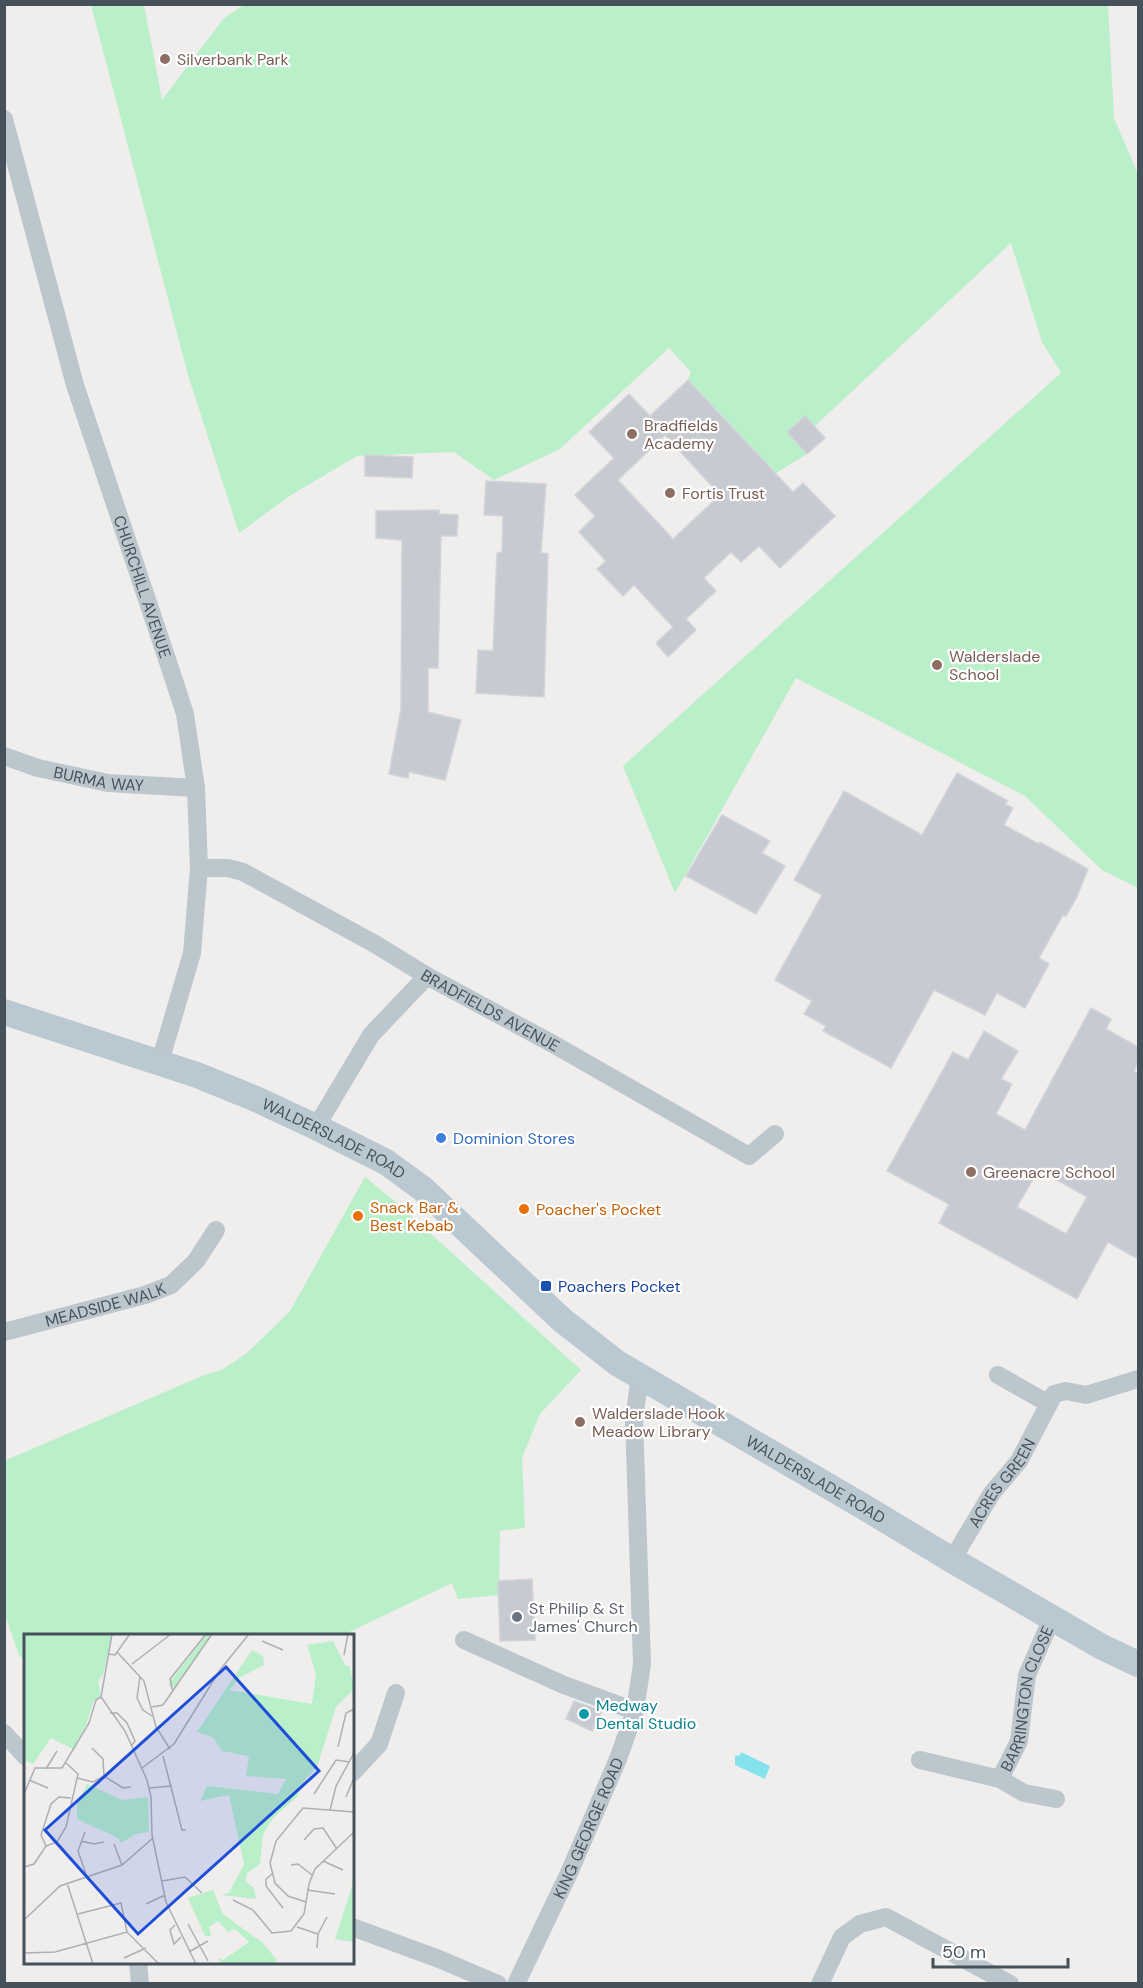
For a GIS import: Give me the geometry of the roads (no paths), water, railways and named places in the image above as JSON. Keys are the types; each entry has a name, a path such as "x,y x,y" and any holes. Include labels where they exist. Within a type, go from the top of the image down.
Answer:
{"street":[{"name":"CHURCHILL AVENUE","path":"4,119 75,385 185,714 196,788 199,868 192,953 160,1062"},
{"name":"BURMA WAY","path":"4,756 38,768 108,783 196,788"},
{"name":"BRADFIELDS AVENUE","path":"199,868 228,868 243,872 750,1156 775,1134"},
{"path":"316,1127 372,1035 427,976"},
{"name":"WALDERSLADE ROAD","path":"4,1012 160,1062 256,1099 386,1162 423,1189 562,1320 617,1363 1102,1647 1138,1664"},
{"name":"MEADSIDE WALK","path":"4,1332 144,1295 171,1285 196,1261 216,1230"},
{"path":"998,1375 1049,1404 1054,1394 1066,1391 1086,1395 1138,1379"},
{"name":"KING GEORGE ROAD","path":"516,1983 569,1873 618,1759 635,1711 642,1664 634,1418 640,1377"},
{"name":"ACRES GREEN","path":"952,1560 992,1493 1018,1461 1049,1404"},
{"name":"BARRINGTON CLOSE","path":"1000,1779 1019,1741 1027,1675 1052,1618"},
{"path":"464,1640 564,1685 635,1711"},
{"path":"354,1771 379,1744 396,1693"},
{"path":"4,1733 24,1755"},
{"name":"BARRINGTON CLOSE","path":"920,1760 1000,1779 1024,1793 1056,1799"},
{"path":"820,1983 842,1937 861,1924 886,1917 1010,1983"},
{"path":"354,1929 498,1983"},
{"path":"138,1964 140,1983"}],"water":[{"path":"741,1752 770,1766 765,1779 735,1765 735,1756 740,1755"}],"place":[{"name":"Silverbank Park","path":"165,59"},
{"name":"Bradfields Academy","path":"632,434"},
{"name":"Fortis Trust","path":"670,493"},
{"name":"Walderslade School","path":"937,665"},
{"name":"Dominion Stores","path":"441,1138"},
{"name":"Greenacre School","path":"971,1172"},
{"name":"Poacher's Pocket","path":"524,1209"},
{"name":"Snack Bar & Best Kebab","path":"358,1216"},
{"name":"Poachers Pocket","path":"546,1286"},
{"name":"Walderslade Hook Meadow Library","path":"580,1422"},
{"name":"St Philip & St James' Church","path":"517,1617"},
{"name":"Medway Dental Studio","path":"584,1714"}]}
